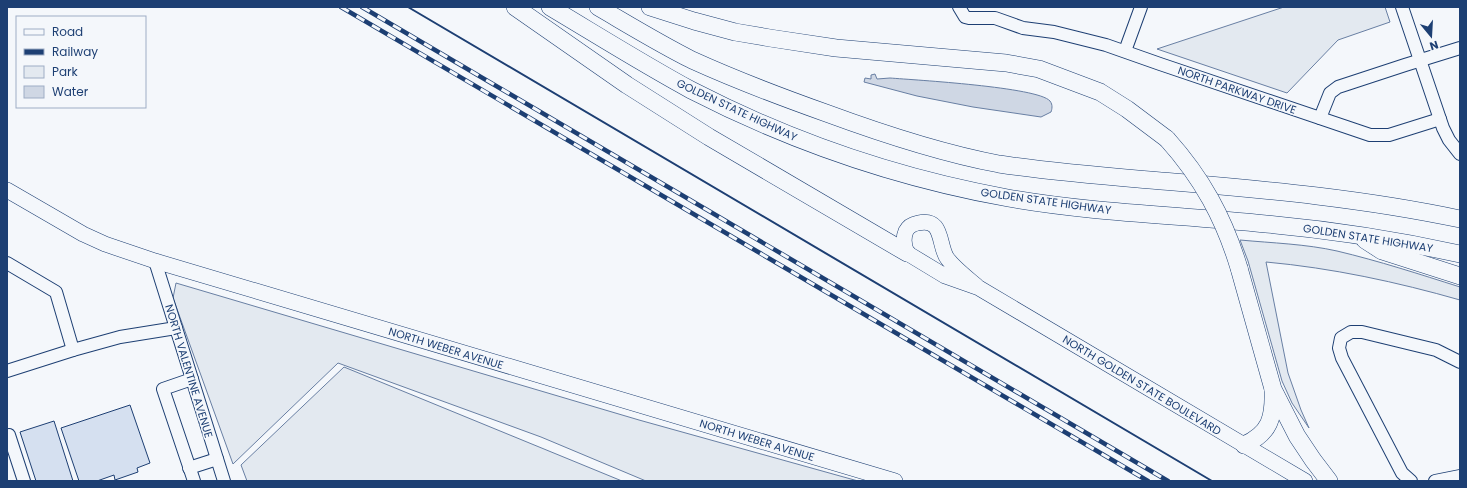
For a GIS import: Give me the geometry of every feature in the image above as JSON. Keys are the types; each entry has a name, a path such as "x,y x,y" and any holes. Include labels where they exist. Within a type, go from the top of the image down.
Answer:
{"highway":[{"path":"515,7 627,85 709,137 907,252"},
{"name":"GOLDEN STATE HIGHWAY","path":"550,7 691,89 752,119 811,144 879,167 943,185 1009,198 1084,208 1268,224 1356,235 1460,254"},
{"path":"598,7 692,59 760,89 879,132 948,153 998,163 1051,171 1334,197 1460,219"},
{"path":"650,7 735,32 770,38 836,48 1006,63 1039,69 1100,92 1127,108 1167,139 1195,173 1212,201 1226,232 1239,268 1273,388 1305,448 1329,481"},
{"path":"1356,235 1382,251 1460,276"},
{"path":"1244,445 1255,440 1268,426 1272,415 1273,388"}],"main road":[{"name":"NORTH WEBER AVENUE","path":"7,190 83,234 105,244 155,261 895,481"},
{"name":"NORTH GOLDEN STATE BOULEVARD","path":"979,288 948,258 943,248 939,231 933,224 919,222 911,225 906,232 904,241 907,252 946,276 979,288 1305,481"}],"street":[{"name":"NORTH PARKWAY DRIVE","path":"959,7 964,17 995,18 1022,28 1054,32 1106,45 1370,135 1379,136 1400,132 1440,119"},
{"path":"1125,51 1141,7"},
{"path":"1402,7 1440,119 1450,140 1460,154"},
{"path":"1320,118 1330,93 1338,87 1460,48"},
{"name":"NORTH VALENTINE AVENUE","path":"155,261 224,481"},
{"path":"7,263 56,292 73,350"},
{"path":"7,371 120,337 176,328"},
{"path":"1411,481 1402,473 1342,358 1339,348 1341,338 1350,332 1362,332 1436,350 1460,362"},
{"path":"192,380 163,389 194,481"},
{"path":"7,436 9,435 24,481"},
{"path":"189,468 217,459"},
{"path":"1435,481 1460,476"}],"green space":[{"path":"1284,7 1385,7 1390,22 1338,40 1287,93 1157,49"},
{"path":"1240,240 1313,247 1337,251 1368,259 1460,287 1460,300 1364,276 1266,262 1288,373 1309,428 1292,403 1282,381 1248,261"},
{"path":"176,283 639,420 858,481 646,481 541,437 338,363 233,464 173,298"},
{"path":"344,367 622,481 247,481 241,465"}],"water":[{"path":"875,74 877,79 890,78 948,82 1023,92 1041,96 1050,101 1052,110 1041,117 973,107 917,96 864,82 865,78 871,79 871,75"}],"building":[{"path":"130,405 150,463 137,468 138,472 115,480 114,475 97,481 79,481 61,428"},
{"path":"54,421 73,481 36,481 20,432"}],"railway":[{"path":"341,7 1148,481"},
{"path":"362,7 1168,481"}],"wall":[{"path":"408,7 1212,481"}]}
